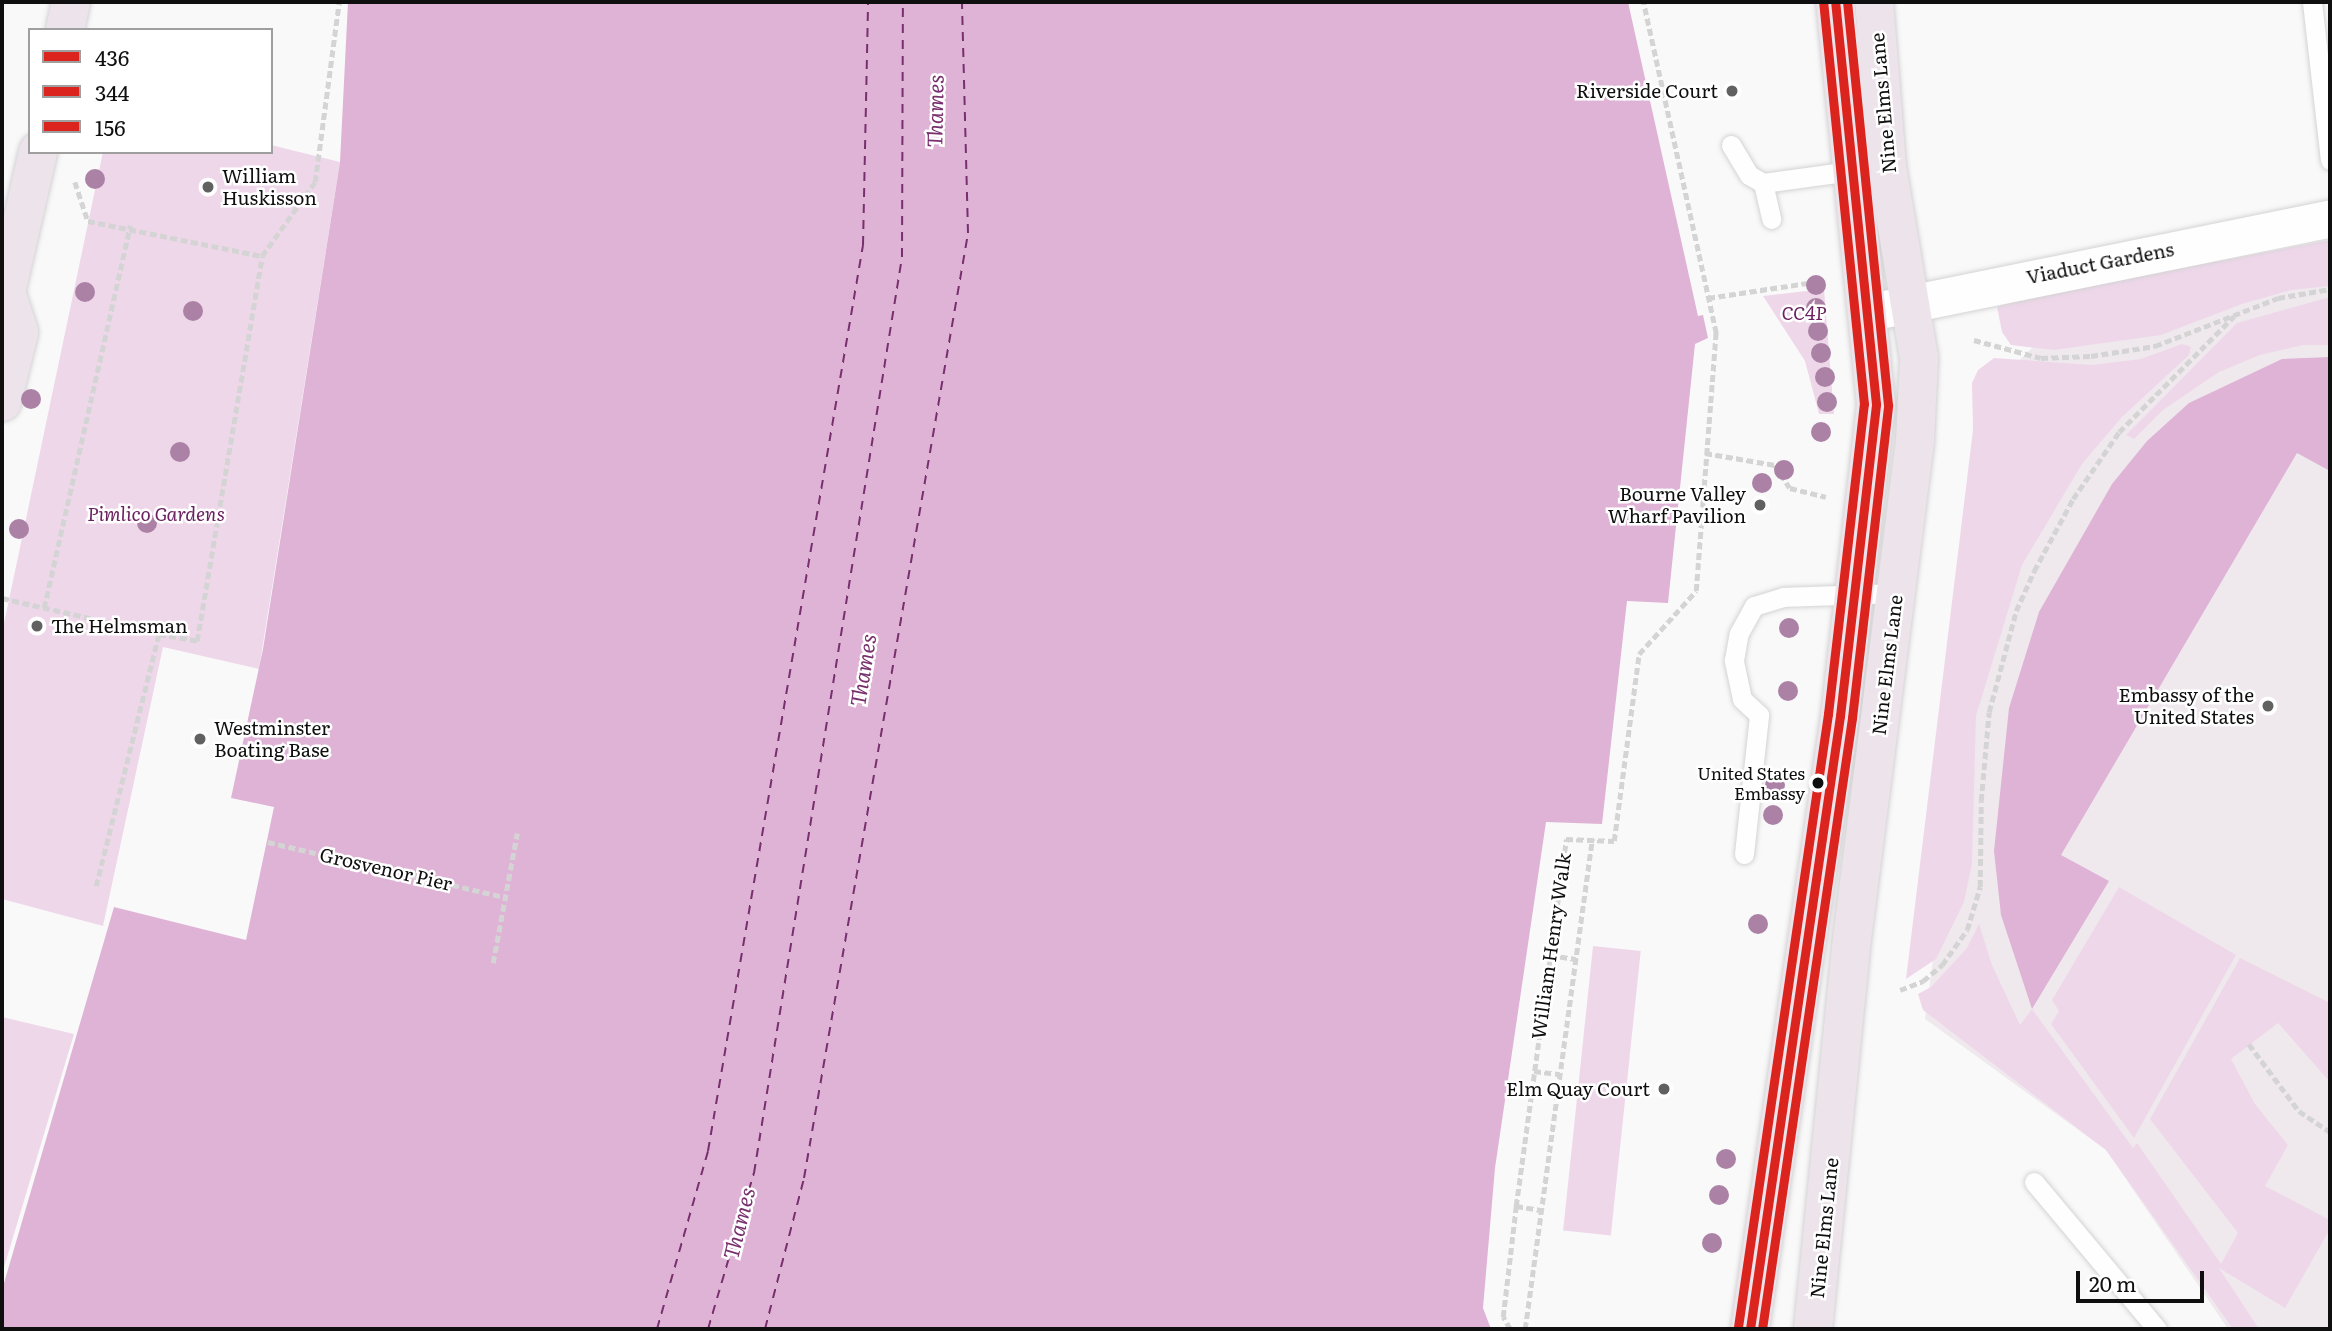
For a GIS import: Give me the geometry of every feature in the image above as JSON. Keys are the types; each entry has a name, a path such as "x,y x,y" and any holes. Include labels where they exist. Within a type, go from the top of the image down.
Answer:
{"highway":[{"path":"65,28 71,2"},
{"name":"Nine Elms Lane","path":"1813,1329 1852,939 1915,441 1919,358 1913,301 1870,168 1835,2"},
{"name":"Nine Elms Lane","path":"1750,1329 1855,596 1876,404 1870,312 1874,2"},
{"path":"2,402 19,332 4,293 14,198 37,154"}],"street":[{"name":"Viaduct Gardens","path":"1870,312 1913,301 2330,218"}],"lane":[{"path":"2312,2 2330,160"},
{"path":"1731,145 1749,175 1763,183 1870,168"},
{"path":"1763,183 1771,219"},
{"path":"1744,854 1759,715 1742,699 1734,660 1739,633 1754,606 1764,601 1795,596 1896,593"},
{"path":"2034,1182 2157,1329"}],"path":[{"path":"2,598 197,641 262,256 315,182 339,2"},
{"name":"William Henry Walk","path":"1510,1329 1503,1317 1566,839 1614,841 1639,654 1696,591 1716,333 1643,2"},
{"path":"76,183 88,221 130,226 262,256"},
{"path":"44,608 130,226"},
{"path":"1708,298 1829,279"},
{"path":"1975,341 2041,358 2091,356 2155,346 2278,298 2330,289"},
{"path":"1900,990 1923,981 1942,965 1967,930 1980,887 1981,801 1989,712 2016,611 2034,571 2073,499 2119,432 2234,316"},
{"path":"1705,453 1775,464 1790,488 1830,498"},
{"path":"96,886 159,634"},
{"path":"493,963 517,833"},
{"path":"1525,1329 1592,839"},
{"name":"Grosvenor Pier","path":"268,842 505,897"},
{"path":"1550,955 1576,959"},
{"path":"2249,1044 2300,1111 2330,1132"},
{"path":"1534,1071 1560,1074"},
{"path":"1516,1206 1541,1210"}],"shaded area":[{"path":"2330,252 2330,1329 2228,1329 2106,1150 1925,1019 2013,366 2082,301"}],"green space":[{"name":"Pimlico Gardens","path":"273,145 340,162 259,669 163,647 103,926 2,899 2,633 103,154 273,154"},
{"path":"2330,240 2330,286 2291,290 2242,304 2161,335 2054,350 2011,345 2002,332 1997,307 2025,298"},
{"name":"CC4P","path":"1824,289 1834,414 1819,414 1805,361 1763,296"},
{"path":"2330,297 2330,345 2303,345 2260,355 2219,372 2163,410 2134,439 2126,435 2237,323"},
{"path":"2182,344 2191,347 2189,355 2122,417 2082,464 2022,565 1976,716 1972,864 1964,902 1936,959 1906,979 1973,430 1972,383 1978,370 1994,358 2092,365 2141,359"},
{"path":"2119,887 2236,955 2134,1138 2051,1024 2059,1011 2052,1000"},
{"path":"1979,924 1992,965 2020,1025 2032,1009 2133,1148 2137,1143 2221,1264 2238,1233 2150,1119 2240,958 2330,1003 2330,1082 2278,1023 2231,1059 2255,1104 2288,1145 2265,1186 2330,1220 2330,1229 2285,1308 2219,1268 2259,1329 2233,1329 2106,1150 1923,1010 1918,994 1931,987 1967,948"},
{"path":"1593,946 1641,951 1611,1235 1563,1230"},
{"path":"2,1017 74,1034 2,1274"}],"water":[{"name":"Thames","path":"348,2 1628,2 1698,316 1703,315 1708,338 1695,344 1668,603 1627,601 1602,824 1546,822 1495,1168 1483,1308 1491,1329 2,1329 2,1290 114,907 246,940 274,807 231,798 263,649 340,162"},
{"path":"2330,357 2330,471 2297,453 2061,855 2109,881 2032,1009 2001,915 1994,851 2009,708 2039,612 2112,484 2147,441 2189,403 2282,359"}],"ferry route":[{"path":"657,1329 708,1151 863,245 868,2"},
{"path":"708,1329 754,1173 902,257 903,2"},
{"path":"765,1329 804,1178 968,233 962,2"}],"transit line":[{"name":"436","path":"1750,1329 1840,716 1876,404 1835,2"},
{"name":"344","path":"1762,1329 1852,718 1888,405 1847,2"},
{"name":"156","path":"1738,1327 1828,714 1864,404 1823,3"}],"place":[{"name":"Riverside Court","path":"1732,91"},
{"name":"William Huskisson","path":"208,187"},
{"name":"Bourne Valley Wharf Pavilion","path":"1760,505"},
{"name":"The Helmsman","path":"37,626"},
{"name":"Embassy of the United States","path":"2268,706"},
{"name":"Westminster Boating Base","path":"200,739"},
{"name":"United States Embassy","path":"1818,783"},
{"name":"Elm Quay Court","path":"1664,1089"}]}
